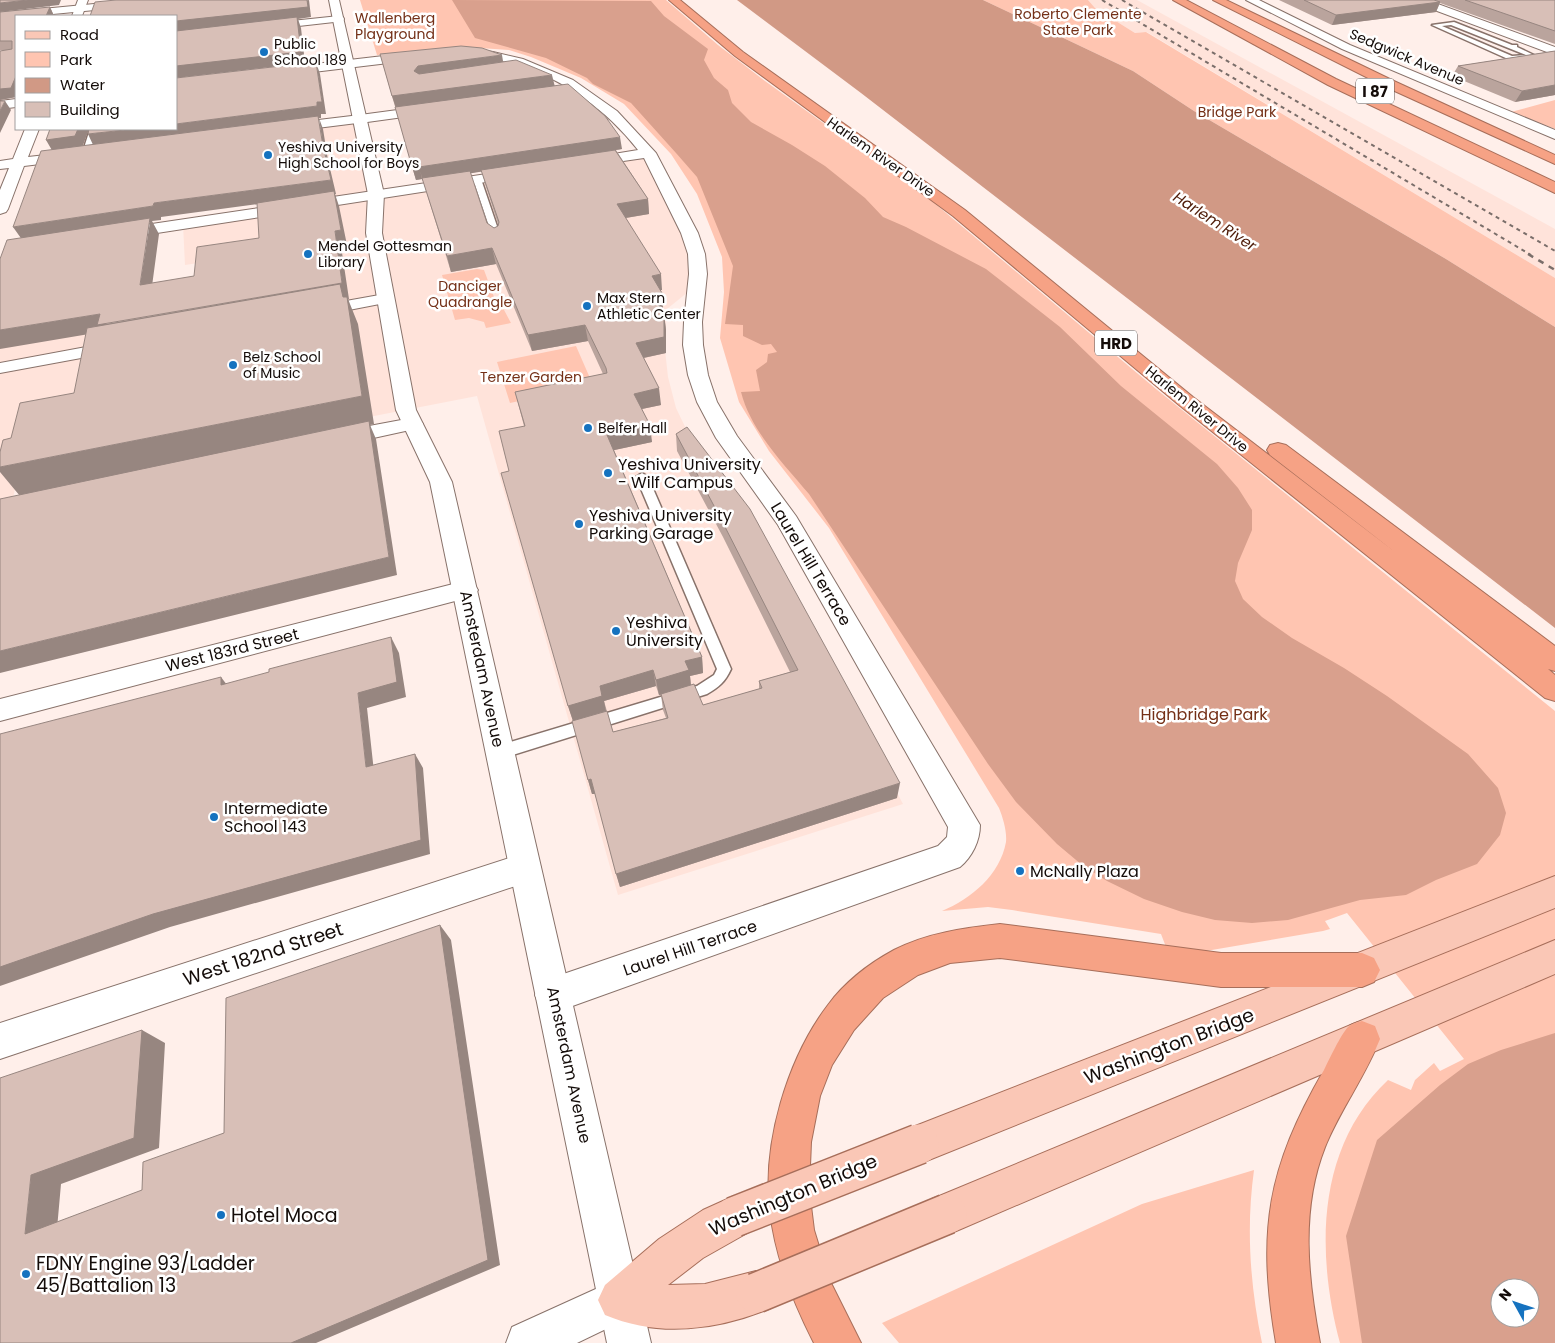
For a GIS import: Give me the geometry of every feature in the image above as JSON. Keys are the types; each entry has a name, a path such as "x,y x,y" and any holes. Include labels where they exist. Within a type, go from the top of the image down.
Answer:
{"highway":[{"name":"Harlem River Drive","path":"674,0 739,54 959,213 1186,401 1555,690"},
{"name":"Harlem River Drive","path":"689,0 768,63 976,209 1235,417"},
{"name":"I 87","path":"1178,0 1332,82 1555,188"},
{"name":"I 87","path":"1199,0 1377,92 1555,175"},
{"path":"1218,0 1407,92 1555,160"},
{"path":"1255,18 1555,149"},
{"path":"1332,82 1404,124 1555,197"},
{"name":"Harlem River Drive","path":"1267,441 1555,661"},
{"path":"839,1343 819,1304 799,1250 789,1189 791,1154 800,1101 814,1061 823,1044 848,1008 885,974 905,962 945,947 971,942 1000,941 1220,970 1362,970"},
{"path":"1298,1343 1289,1288 1286,1233 1294,1178 1312,1132 1362,1039"}],"main road":[{"name":"Washington Bridge","path":"620,1300 678,1248 696,1236 734,1217 1555,892"},
{"path":"620,1300 646,1306 691,1308 716,1305 756,1293 1555,958"}],"street":[{"path":"0,16 169,0"},
{"name":"Amsterdam Avenue","path":"334,0 376,194 374,233 406,410 438,470 629,1343"},
{"name":"Sedgwick Avenue","path":"1251,0 1346,47 1555,135"},
{"path":"1416,0 1530,45 1555,51"},
{"path":"251,29 339,19"},
{"name":"Laurel Hill Terrace","path":"264,74 442,53 490,54 580,89 613,112 649,154 694,244 700,283 693,321 693,350 700,382 708,404 733,451 766,491 793,531 964,825 964,834 957,850 950,857 553,995"},
{"path":"556,94 580,89"},
{"path":"0,104 15,103"},
{"path":"274,130 447,107"},
{"path":"0,209 32,130"},
{"path":"0,166 102,152"},
{"path":"564,166 649,154"},
{"path":"105,236 535,170"},
{"path":"303,313 385,298"},
{"path":"0,368 132,344"},
{"path":"321,442 412,424"},
{"name":"West 183rd Street","path":"0,710 464,590"},
{"name":"West 182nd Street","path":"0,1041 525,868"},
{"path":"528,1343 620,1300"}],"lane":[{"path":"1452,23 1514,47 1533,56 1510,58 1435,25 1452,23"},
{"path":"86,154 94,130"},
{"path":"477,179 497,238"},
{"path":"500,752 702,690 719,679 724,669 642,477"}],"shaded area":[{"path":"1088,0 1137,0 1555,229 1555,278 1147,32 1135,33 1095,8"},
{"name":"Yeshiva University - Wilf Campus","path":"360,119 376,194 649,153 694,244 699,283 667,309 664,341 668,377 676,408 691,439 759,530 903,804 618,895 477,396 266,437 27,431 11,508 0,510 0,327 255,281 257,254 185,265 183,224 259,213 257,172 68,157 76,130 130,130 126,148"}],"green space":[{"name":"Highbridge Park","path":"360,0 666,0 718,45 765,81 933,202 1156,389 1555,711 1555,1343 1340,1343 1332,1309 1327,1274 1326,1238 1328,1203 1335,1169 1347,1137 1364,1107 1388,1080 1411,1090 1415,1080 1434,1063 1440,1071 1464,1059 1347,913 1325,921 1330,929 1323,931 1200,952 1166,947 1161,934 1012,910 988,907 942,911 973,893 998,865 1006,842 1005,829 999,808 829,528 769,451 739,402 720,338 724,292 722,257 697,194 671,154 624,104 581,78 531,57 509,50 465,47 377,55"},
{"name":"Highbridge Park","path":"452,0 651,1 664,16 708,49 704,60 714,78 728,90 732,103 751,122 825,166 865,198 883,217 986,269 1060,327 1121,386 1217,464 1238,488 1252,510 1252,530 1238,563 1235,581 1243,599 1262,617 1292,638 1387,696 1468,754 1498,788 1506,813 1500,835 1477,864 1436,880 1406,895 1360,900 1288,920 1252,923 1215,920 1182,912 1144,899 1107,881 1082,865 1057,844 1016,802 988,764 809,494 769,446 752,420 741,392 760,391 756,370 767,362 768,354 777,352 771,344 762,345 743,336 743,325 725,324 733,266 697,177 631,103 593,84 587,78 546,58 475,38"},
{"name":"Bridge Park","path":"983,0 1088,0 1095,8 1135,33 1146,32 1555,278 1555,327 1446,259 1194,111 1133,71"},
{"path":"1555,100 1555,129 1511,112"},
{"name":"Danciger Quadrangle","path":"477,269 484,270 497,305 503,308 511,323 486,328 484,322 469,318 455,320 442,275"},
{"name":"Tenzer Garden","path":"576,346 593,385 510,403 497,362"},
{"path":"1555,1033 1555,1343 1362,1343 1346,1236 1377,1140 1440,1085 1468,1064 1501,1050"},
{"path":"1254,1170 1250,1213 1250,1256 1262,1343 899,1343 882,1323 1142,1204"}],"water":[{"name":"Harlem River","path":"737,0 983,0 1133,71 1194,111 1446,259 1555,327 1555,628 861,93"}],"building":[{"path":"0,0 28,0 0,3"},
{"path":"116,0 307,0 308,7 178,21 178,15 90,15 95,2"},
{"path":"1304,0 1434,0 1440,2 1336,15"},
{"path":"1465,0 1555,0 1555,31"},
{"path":"50,7 46,15 15,15 15,78 11,88 0,89 0,51 12,49 12,41 0,41 0,12"},
{"path":"297,17 301,52 178,66 178,31"},
{"path":"461,46 482,48 502,55 418,66 414,71 419,74 516,60 552,75 392,96 380,54"},
{"path":"1555,51 1555,85 1522,91 1458,66"},
{"path":"316,62 322,102 317,102 317,106 178,124 178,78"},
{"path":"568,84 605,116 620,137 412,167 395,107"},
{"path":"0,101 5,101 0,111"},
{"path":"318,116 331,180 154,203 153,206 13,227 41,151"},
{"path":"50,130 78,130 75,136 46,140"},
{"path":"89,130 125,130 88,134"},
{"path":"615,150 648,199 617,204 661,274 652,276 662,293 652,294 664,314 664,337 636,343 659,388 634,394 650,425 607,435 702,657 685,661 689,670 656,680 653,670 600,686 602,696 568,706 501,473 509,471 499,431 525,426 515,392 607,373 606,368 585,325 528,335 492,248 447,256 422,178 470,171 487,223 494,228 498,226 499,222 481,170"},
{"path":"334,191 341,230 335,231 342,283 97,325 100,314 0,330 0,259 7,240 150,218 140,285 194,276 197,247 259,238 257,203"},
{"path":"340,284 343,297 347,297 362,396 0,467 0,452 3,440 11,438 20,403 74,393 87,328"},
{"path":"369,421 389,557 0,651 0,499"},
{"path":"687,427 750,509 900,783 616,874 591,779 588,780 572,721 607,711 613,732 668,718 661,694 694,684 703,705 762,688 759,681 798,670 676,434"},
{"name":"Intermediate School 143","path":"391,637 397,682 358,693 366,767 415,754 421,840 153,914 0,967 0,734 221,677 221,685 269,672 269,669"},
{"path":"440,925 488,1260 291,1343 0,1343 0,1078 142,1030 134,1138 31,1175 25,1234 142,1190 143,1162 224,1133 226,998"}],"railway":[{"path":"1102,0 1531,255"},
{"path":"1122,0 1555,251"},
{"path":"1528,254 1555,270"}],"place":[{"name":"Public School 189","path":"264,52"},
{"name":"Yeshiva University High School for Boys","path":"268,155"},
{"name":"Mendel Gottesman Library","path":"308,254"},
{"name":"Max Stern Athletic Center","path":"587,306"},
{"name":"Belz School of Music","path":"233,365"},
{"name":"Belfer Hall","path":"588,428"},
{"name":"Yeshiva University - Wilf Campus","path":"608,473"},
{"name":"Yeshiva University Parking Garage","path":"579,524"},
{"name":"Yeshiva University","path":"616,631"},
{"name":"Intermediate School 143","path":"214,817"},
{"name":"McNally Plaza","path":"1020,871"},
{"name":"Hotel Moca","path":"221,1215"},
{"name":"FDNY Engine 93/Ladder 45/Battalion 13","path":"26,1274"}],"park label":[{"name":"Roberto Clemente State Park","path":"1078,22"},
{"name":"Wallenberg Playground","path":"395,26"}]}
